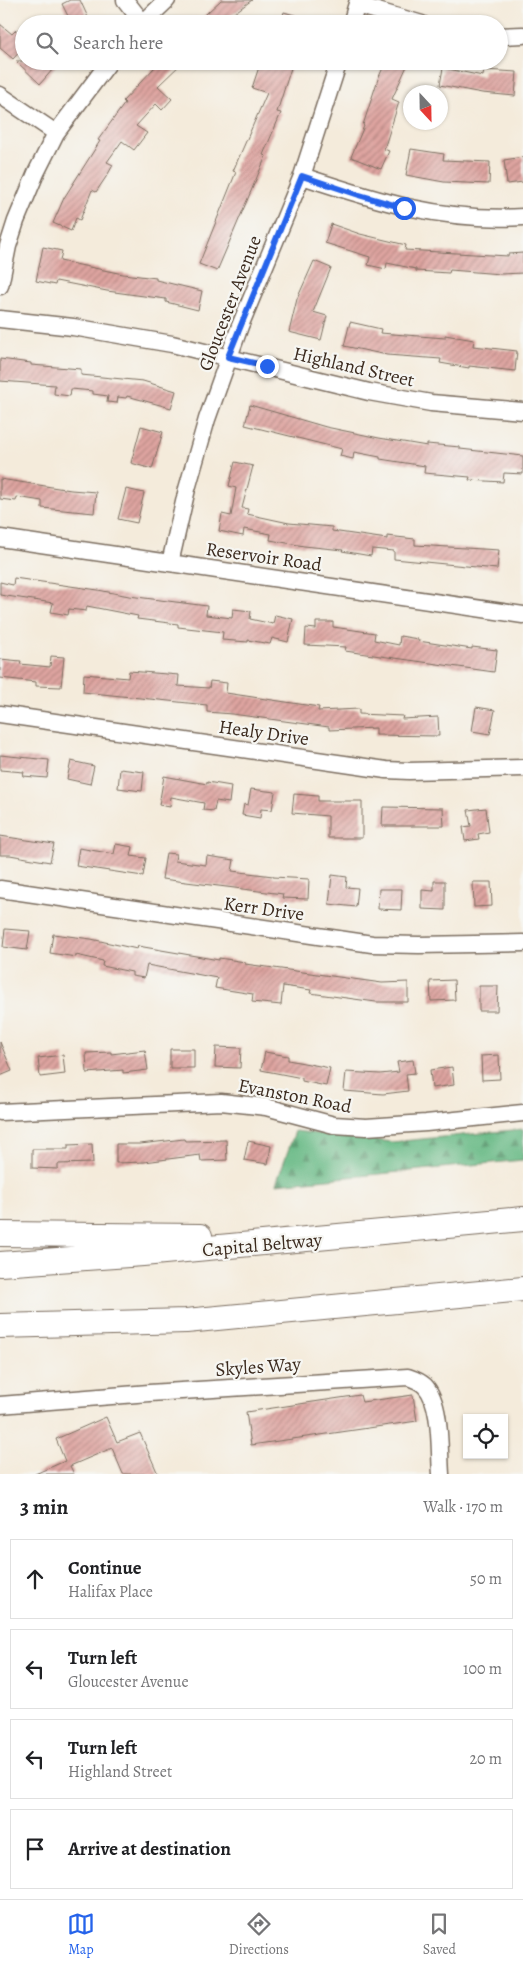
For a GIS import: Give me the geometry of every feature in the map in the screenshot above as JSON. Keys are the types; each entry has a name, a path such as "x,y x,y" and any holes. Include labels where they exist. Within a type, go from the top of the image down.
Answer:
{"highway":[{"name":"Capital Beltway","path":"0,1264 143,1254 523,1219"},
{"path":"0,1234 254,1236 389,1232"},
{"path":"0,1340 110,1327 523,1289"},
{"path":"0,1326 186,1321"}],"street":[{"path":"125,0 137,15"},
{"path":"151,15 167,0"},
{"path":"353,15 357,2 395,15"},
{"path":"508,36 523,35"},
{"path":"0,286 8,246 36,173 56,134 103,70"},
{"name":"Gloucester Avenue","path":"170,563 187,489 207,418 228,357 302,176 336,70"},
{"path":"0,95 56,134"},
{"path":"302,176 359,195 412,209 471,217 523,217"},
{"name":"Highland Street","path":"0,319 115,334 172,344 378,394 430,403 523,411"},
{"name":"Reservoir Road","path":"0,538 523,615"},
{"name":"Healy Drive","path":"0,714 386,770 523,768"},
{"name":"Kerr Drive","path":"0,889 372,944 523,943"},
{"name":"Evanston Road","path":"0,1112 222,1102 266,1107 334,1125 366,1127 426,1124 523,1113"},
{"name":"Skyles Way","path":"0,1405 149,1393 408,1377 425,1386 434,1402 441,1474"}],"green space":[{"path":"523,1129 523,1160 276,1184 295,1131 392,1142"}],"building":[{"path":"70,0 80,0 87,15 68,15 62,4"},
{"path":"221,0 252,0 231,15 205,15"},
{"path":"284,12 294,15 283,15"},
{"path":"0,24 12,34 15,31 15,57 13,59 0,48"},
{"path":"25,70 52,70 40,84"},
{"path":"152,70 175,70 158,86 172,99 162,110 156,104 136,126 147,133 134,150 122,141 107,162 113,165 108,174 96,192 92,190 80,220 76,218 71,231 53,223 64,198 100,141 98,140 125,103 123,101"},
{"path":"258,70 290,70 277,112 281,113 263,155 266,156 217,271 199,264 236,172 233,171 267,93 252,88"},
{"path":"382,70 405,70 392,99 399,102 384,149 389,151 381,169 351,157 364,126"},
{"path":"443,70 453,70 483,76 484,70 517,72 515,96 482,93 440,85"},
{"path":"411,149 444,154 443,160 490,162 489,184 444,182 406,175"},
{"path":"523,157 523,182 507,184 504,160"},
{"path":"331,224 360,234 406,245 405,250 508,256 508,254 523,253 523,273 501,274 450,270 449,273 416,271 416,269 387,263 386,269 368,265 370,257 325,243"},
{"path":"43,247 62,251 60,261 123,274 156,278 156,280 202,291 198,310 166,302 166,299 107,291 56,281 55,285 36,281"},
{"path":"314,261 331,268 313,312 327,316 321,340 289,332 297,299"},
{"path":"350,322 381,329 380,333 445,338 445,335 474,340 473,346 517,351 515,371 469,366 469,368 440,363 441,359 387,355 344,346"},
{"path":"0,359 31,363 31,365 81,369 81,375 143,381 176,391 171,408 127,396 126,398 118,397 117,403 107,402 108,396 93,394 93,391 71,389 70,396 54,394 55,385 0,381"},
{"path":"250,405 326,427 379,438 427,446 427,444 460,447 460,449 523,456 523,474 504,473 503,482 469,480 470,477 424,473 425,466 380,459 380,457 354,452 353,459 340,456 342,449 245,425"},
{"path":"141,426 163,432 152,469 131,463"},
{"path":"235,462 253,466 242,508 248,509 247,514 289,523 332,527 332,531 387,539 387,536 415,539 415,545 499,550 497,569 394,559 394,551 372,549 371,556 343,550 304,546 270,540 271,534 244,529 243,536 219,531 222,514 231,516 236,488 229,486"},
{"path":"0,479 96,492 94,513 42,508 42,501 17,497 16,501 0,499"},
{"path":"126,489 144,493 137,523 118,519"},
{"path":"14,578 207,606 206,615 232,618 233,609 251,611 250,619 273,624 275,615 293,619 288,642 272,638 270,644 248,640 248,642 222,640 223,632 178,627 178,624 137,619 138,616 87,606 86,611 69,609 68,615 51,612 53,603 0,595 0,582 13,585"},
{"path":"316,622 333,622 333,627 375,633 374,640 399,645 400,636 418,639 418,641 472,649 472,647 497,650 494,672 345,651 346,647 305,645 306,628 316,629"},
{"path":"51,656 64,657 61,687 36,686 36,682 0,678 0,659 21,661 20,664 50,667"},
{"path":"129,671 179,675 178,686 209,688 210,681 227,683 226,693 319,707 318,711 359,709 359,714 403,716 402,719 438,717 439,736 376,735 376,728 329,730 329,727 207,712 207,705 83,692 84,674 128,678"},
{"path":"476,707 495,710 490,734 472,731"},
{"path":"0,755 49,760 47,778 23,776 24,772 0,770"},
{"path":"71,761 94,766 90,784 67,779"},
{"path":"120,769 144,772 142,791 118,788"},
{"path":"164,776 207,784 207,782 231,786 229,803 216,801 214,811 203,810 204,803 171,797 170,807 159,805"},
{"path":"251,789 275,792 272,810 261,809 260,818 242,815 244,804 248,805"},
{"path":"294,794 318,796 318,801 362,801 362,838 328,838 328,816 292,813"},
{"path":"383,807 443,808 444,826 382,826"},
{"path":"486,808 489,832 478,834 479,839 465,841 463,827 471,826 468,810"},
{"path":"0,836 54,844 50,862 0,855"},
{"path":"116,844 133,847 131,856 146,858 143,876 76,866 79,848 114,854"},
{"path":"166,853 176,854 175,861 206,865 207,856 234,860 232,871 273,877 309,879 308,899 282,898 283,894 162,879"},
{"path":"332,875 347,877 346,887 358,888 356,907 329,904"},
{"path":"434,881 445,881 445,910 422,909 422,890 434,891"},
{"path":"473,882 491,882 492,906 474,907"},
{"path":"379,889 402,889 401,910 378,909"},
{"path":"5,929 30,931 27,950 3,947"},
{"path":"53,934 91,939 137,949 138,946 219,960 219,958 245,962 245,964 382,983 408,982 408,1002 376,1002 310,993 311,990 283,986 281,1005 252,1002 253,994 215,988 217,978 147,965 144,978 132,976 132,972 102,966 103,961 76,955 76,957 50,953"},
{"path":"454,980 455,1000 431,1001 430,981"},
{"path":"479,986 498,986 497,1011 479,1011"},
{"path":"0,1042 12,1071 0,1076"},
{"path":"216,1047 241,1048 240,1068 215,1067"},
{"path":"170,1049 194,1049 194,1068 170,1068"},
{"path":"145,1050 148,1070 123,1073 123,1070 87,1073 86,1053 111,1052 111,1054"},
{"path":"265,1052 288,1056 288,1060 330,1068 326,1086 302,1081 302,1078 261,1070"},
{"path":"63,1055 65,1074 40,1077 38,1058"},
{"path":"499,1055 500,1079 482,1080 481,1056"},
{"path":"413,1060 415,1073 406,1074 408,1091 383,1094 344,1091 346,1072 380,1074 399,1072 397,1062"},
{"path":"452,1067 454,1085 432,1088 430,1070"},
{"path":"184,1139 185,1141 226,1140 227,1160 201,1161 200,1155 144,1162 116,1163 116,1144 140,1144"},
{"path":"248,1141 271,1146 268,1164 244,1160"},
{"path":"92,1144 93,1163 58,1164 58,1169 32,1168 32,1149 68,1149 68,1145"},
{"path":"360,1395 362,1402 413,1395 417,1421 251,1445 246,1412"},
{"path":"106,1417 117,1442 140,1433 158,1474 123,1474 112,1448 70,1466 74,1474 35,1474 65,1461 56,1439"}],"route":[{"path":"267,366 228,357 302,176 404,208"}]}
